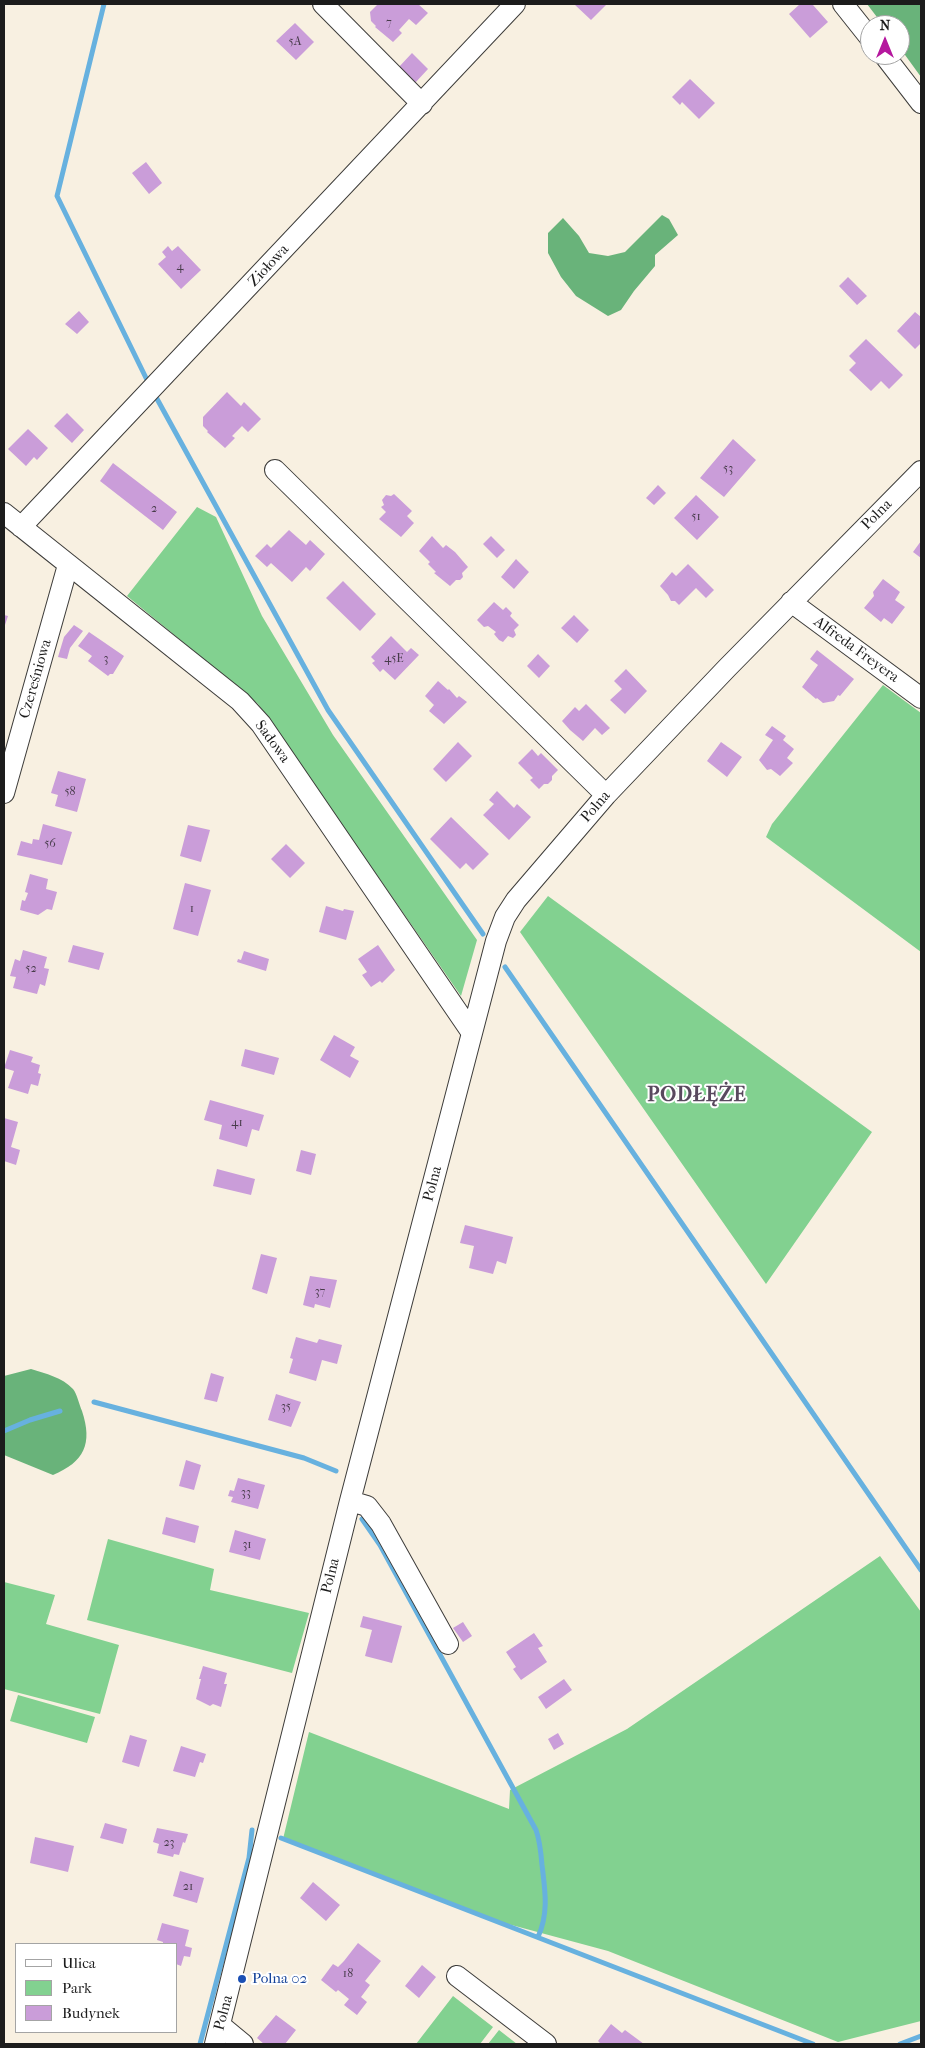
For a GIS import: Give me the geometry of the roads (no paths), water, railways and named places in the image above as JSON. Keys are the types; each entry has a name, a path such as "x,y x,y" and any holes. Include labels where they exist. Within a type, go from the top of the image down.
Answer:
{"street":[{"path":"323,4 422,104"},
{"name":"Ziołowa","path":"21,527 516,4"},
{"path":"843,4 860,25"},
{"path":"892,65 921,102"},
{"path":"275,470 606,795"},
{"name":"Polna","path":"218,2035 350,1501 496,940 505,917 516,900 606,795 921,470"},
{"name":"Sadowa","path":"4,513 240,701 260,724 472,1033"},
{"name":"Czereśniowa","path":"4,793 68,565"},
{"name":"Alfreda Freyera","path":"791,602 921,698"},
{"path":"350,1501 367,1506 381,1524 448,1644"},
{"path":"457,1976 546,2044"},
{"path":"218,2035 244,2044"}],"waterway":[{"path":"104,4 57,196 148,382"},
{"path":"156,397 328,710 483,934"},
{"path":"505,967 921,1570"},
{"path":"94,1402 304,1458 336,1471"},
{"path":"4,1431 30,1420 60,1411"},
{"path":"362,1519 380,1545 536,1830 541,1852 545,1901 544,1919 538,1937"},
{"path":"200,2044 249,1858 252,1830"},
{"path":"281,1838 813,2044"},
{"path":"900,2044 921,2036"}],"place":[{"name":"Polna 02","path":"242,1979"}],"district":[{"name":"PODŁĘŻE","path":"697,1096"}]}
